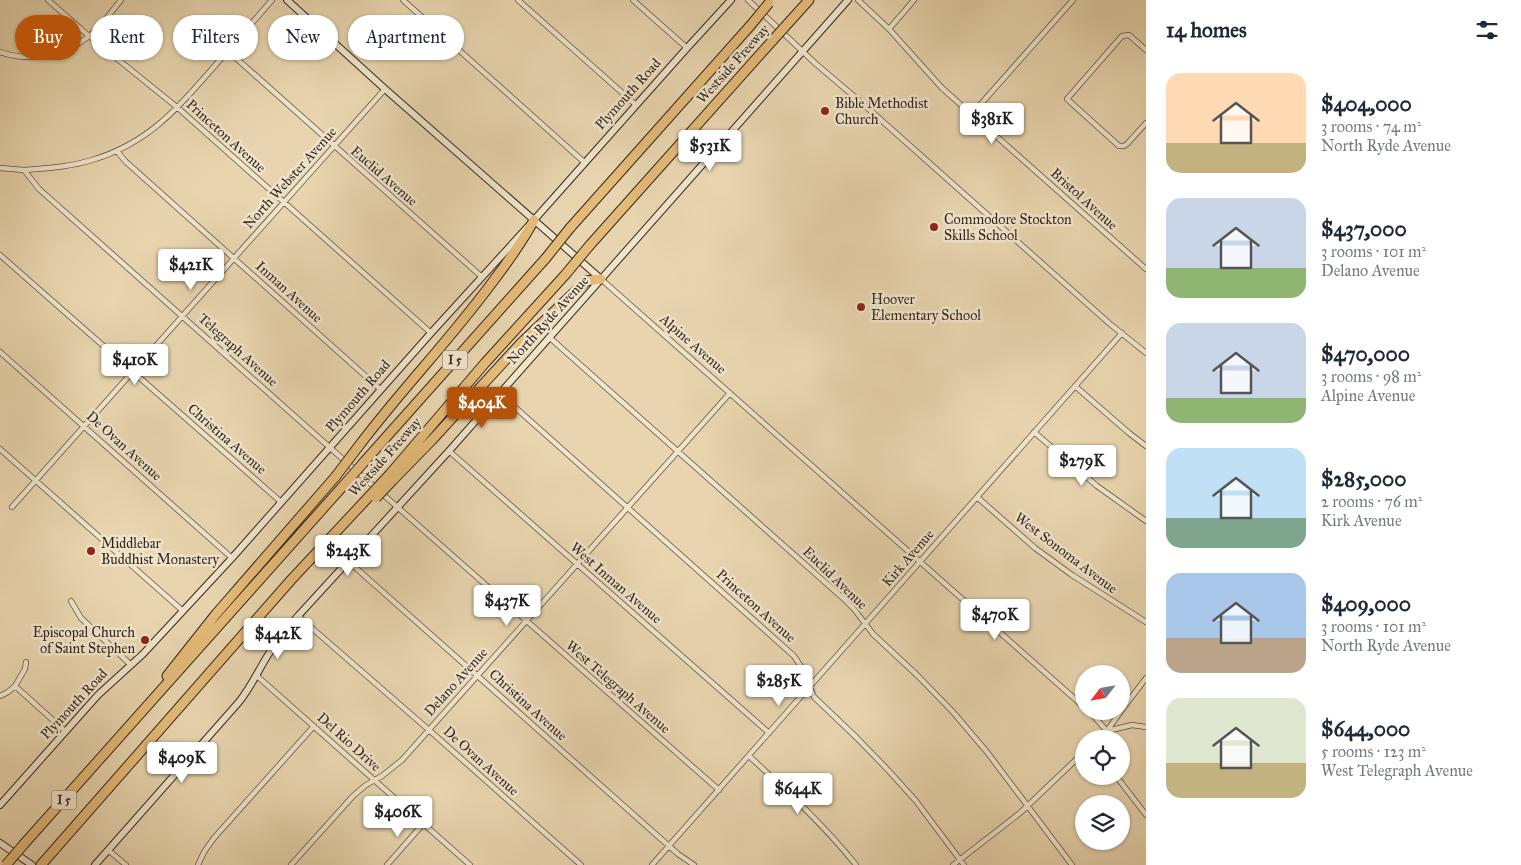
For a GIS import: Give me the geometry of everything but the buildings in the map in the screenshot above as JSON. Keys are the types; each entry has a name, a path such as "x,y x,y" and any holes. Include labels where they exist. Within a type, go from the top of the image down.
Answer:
{"highway":[{"name":"Westside Freeway","path":"391,477 485,363 809,0"},
{"name":"Westside Freeway","path":"6,865 546,258 570,228 770,2"},
{"path":"103,756 216,614 336,476 377,422 469,315 510,259 534,220"},
{"path":"391,477 432,440 521,343 586,281 601,279"},
{"name":"I 5","path":"44,862 291,580 324,553 391,477"}],"street":[{"name":"Princeton Avenue","path":"48,0 88,36 178,108 430,333"},
{"path":"0,52 20,56 47,55 70,48 88,36 121,0"},
{"path":"258,16 272,0"},
{"name":"Alpine Avenue","path":"287,0 385,89 1075,699"},
{"path":"403,0 584,162"},
{"path":"518,0 636,105"},
{"path":"633,0 686,48"},
{"name":"Plymouth Road","path":"0,805 98,695 157,640 232,558 430,333 534,220 686,48 732,0"},
{"path":"748,0 816,64 1146,353"},
{"name":"North Ryde Avenue","path":"96,865 250,688 268,655 298,616 499,394 848,0"},
{"name":"Bristol Avenue","path":"858,0 889,28 942,88 1146,269"},
{"path":"889,28 914,0"},
{"path":"972,114 1073,0"},
{"path":"1146,50 1129,35 1122,36 1067,99 1119,146 1127,144 1146,123"},
{"path":"0,168 24,170 58,167 81,163 117,151 153,129 178,108 220,60"},
{"name":"Euclid Avenue","path":"238,60 482,277"},
{"name":"North Webster Avenue","path":"12,507 385,89"},
{"name":"Inman Avenue","path":"117,151 125,161 380,389"},
{"name":"Telegraph Avenue","path":"24,170 39,189 345,461"},
{"name":"Christina Avenue","path":"0,255 281,502"},
{"name":"Kirk Avenue","path":"652,865 1122,333"},
{"name":"Euclid Avenue","path":"549,337 854,609 873,634 953,712 1072,865"},
{"name":"De Ovan Avenue","path":"0,352 232,558"},
{"path":"1074,386 1146,446"},
{"name":"Delano Avenue","path":"291,865 346,802 366,785 386,774 402,760 730,392"},
{"name":"Princeton Avenue","path":"499,394 794,656 802,668 814,697 858,738 916,801 964,865"},
{"path":"1034,432 1097,486 1146,521"},
{"path":"0,449 183,611"},
{"name":"West Inman Avenue","path":"448,451 768,733"},
{"name":"West Telegraph Avenue","path":"345,461 719,790"},
{"name":"West Sonoma Avenue","path":"977,496 1035,548 1072,575 1146,622"},
{"name":"Christina Avenue","path":"348,561 669,846 694,865"},
{"path":"71,601 81,618 131,665"},
{"name":"De Ovan Avenue","path":"298,616 580,865"},
{"path":"0,696 15,686 25,669 26,662"},
{"name":"Del Rio Drive","path":"257,676 470,865"},
{"path":"1130,699 1146,678"},
{"path":"15,686 65,731"},
{"path":"1097,720 1106,730"},
{"path":"1111,730 1132,725 1146,727"},
{"path":"198,865 209,844 314,726"},
{"path":"749,756 796,800 836,841 856,865"},
{"path":"953,865 998,831 1075,761"},
{"path":"1123,785 1146,815"},
{"path":"387,865 424,823"},
{"path":"0,842 32,865"},
{"path":"108,850 126,865"}],"place":[{"name":"Bible Methodist Church","path":"825,111"},
{"name":"Commodore Stockton Skills School","path":"934,227"},
{"name":"Hoover Elementary School","path":"861,307"},
{"name":"Middlebar Buddhist Monastery","path":"91,551"},
{"name":"Episcopal Church of Saint Stephen","path":"145,640"}]}
